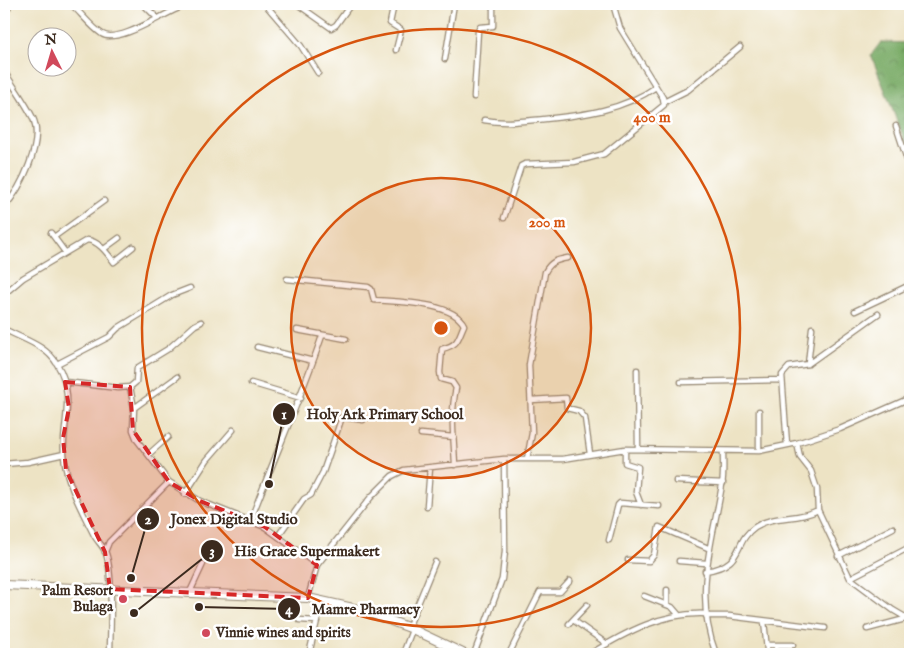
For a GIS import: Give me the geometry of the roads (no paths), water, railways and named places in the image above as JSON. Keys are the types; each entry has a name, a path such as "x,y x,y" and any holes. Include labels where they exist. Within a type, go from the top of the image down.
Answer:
{"main road":[{"path":"4,585 190,592 322,600 362,610 410,629 460,653"}],"street":[{"path":"4,4 8,8"},
{"path":"71,4 100,33 111,36 130,32 156,17 177,9"},
{"path":"143,4 156,17"},
{"path":"265,4 302,46 318,73"},
{"path":"297,4 331,28 336,25 351,4"},
{"path":"394,4 390,23 402,30 396,50"},
{"path":"445,58 454,4"},
{"path":"474,97 478,31 480,27 493,26 493,4"},
{"path":"613,4 620,28 664,102"},
{"path":"504,218 521,166 525,164 574,162 604,154 662,106 664,102 688,90 740,47"},
{"path":"4,71 34,119 34,148 27,172 4,207"},
{"path":"484,120 502,123 526,122 582,115 616,108 639,100 656,87"},
{"path":"896,126 908,153 910,169"},
{"path":"65,252 52,235 104,201"},
{"path":"104,249 119,238"},
{"path":"4,294 23,278 65,252 89,240 104,249 114,262 133,247"},
{"path":"527,459 532,433 529,365 545,272 550,264 557,260 568,258"},
{"path":"287,279 368,287 371,289 374,300 441,308 460,317 464,325 456,343 442,349 440,372 440,377 452,382 456,388 450,410 454,437 455,465"},
{"path":"854,310 910,285"},
{"path":"57,364 109,337 118,328 166,298 190,288"},
{"path":"787,446 782,380 784,370 789,367 808,364 878,314"},
{"path":"65,382 118,388 130,387 136,382 137,368 168,349 201,322"},
{"path":"808,364 812,328"},
{"path":"4,329 48,352 57,364 65,382 69,408 63,438 66,470 95,537 106,552"},
{"path":"297,330 346,339"},
{"path":"251,519 275,452 301,398 322,336"},
{"path":"257,347 313,361"},
{"path":"637,370 638,448"},
{"path":"134,408 177,377"},
{"path":"681,382 782,380"},
{"path":"251,383 301,398"},
{"path":"130,387 134,408 133,430 169,482 185,494 218,509 251,519 317,565"},
{"path":"531,400 566,398 568,408 579,411 585,418 590,454"},
{"path":"308,598 317,565 371,497 392,476 404,470 504,459 563,459 638,448 759,451 787,446 840,429 910,398"},
{"path":"759,451 760,411"},
{"path":"278,536 304,499 311,495 323,472 342,417 363,420"},
{"path":"185,494 207,460 233,430"},
{"path":"421,434 454,437"},
{"path":"149,454 168,437"},
{"path":"797,443 800,457 811,471 817,489 818,510 850,578 893,610 910,619"},
{"path":"625,449 625,463 638,467 636,492 641,504"},
{"path":"716,654 706,615 705,571 708,548 723,483 723,451"},
{"path":"4,464 28,462 64,454"},
{"path":"474,654 502,579 505,550 504,459"},
{"path":"427,506 430,468"},
{"path":"676,481 723,483"},
{"path":"110,654 110,589 106,552 109,542 169,482"},
{"path":"610,540 620,503 659,506"},
{"path":"705,571 722,567 736,556 747,536 763,523 771,519 806,516 818,510"},
{"path":"628,560 649,562 654,555 659,527 708,548"},
{"path":"838,556 893,528"},
{"path":"850,578 908,548"},
{"path":"679,561 706,563"},
{"path":"403,654 410,629 435,562"},
{"path":"190,592 203,564"},
{"path":"509,654 540,592 560,592 570,581"},
{"path":"667,590 667,605"},
{"path":"644,596 667,605 678,614"},
{"path":"309,654 322,600"},
{"path":"586,605 571,622 607,644"},
{"path":"590,654 646,624 678,614 706,615 825,628"},
{"path":"866,629 910,619"},
{"path":"299,620 317,621"},
{"path":"764,621 767,647 794,645"},
{"path":"776,646 778,654"}],"place":[{"name":"Holy Ark Primary School","path":"269,484"},
{"name":"Jonex Digital Studio","path":"131,578"},
{"name":"Palm Resort Bulaga","path":"123,599"},
{"name":"Mamre Pharmacy","path":"199,607"},
{"name":"His Grace Supermakert","path":"134,613"},
{"name":"Vinnie wines and spirits","path":"206,633"}]}
